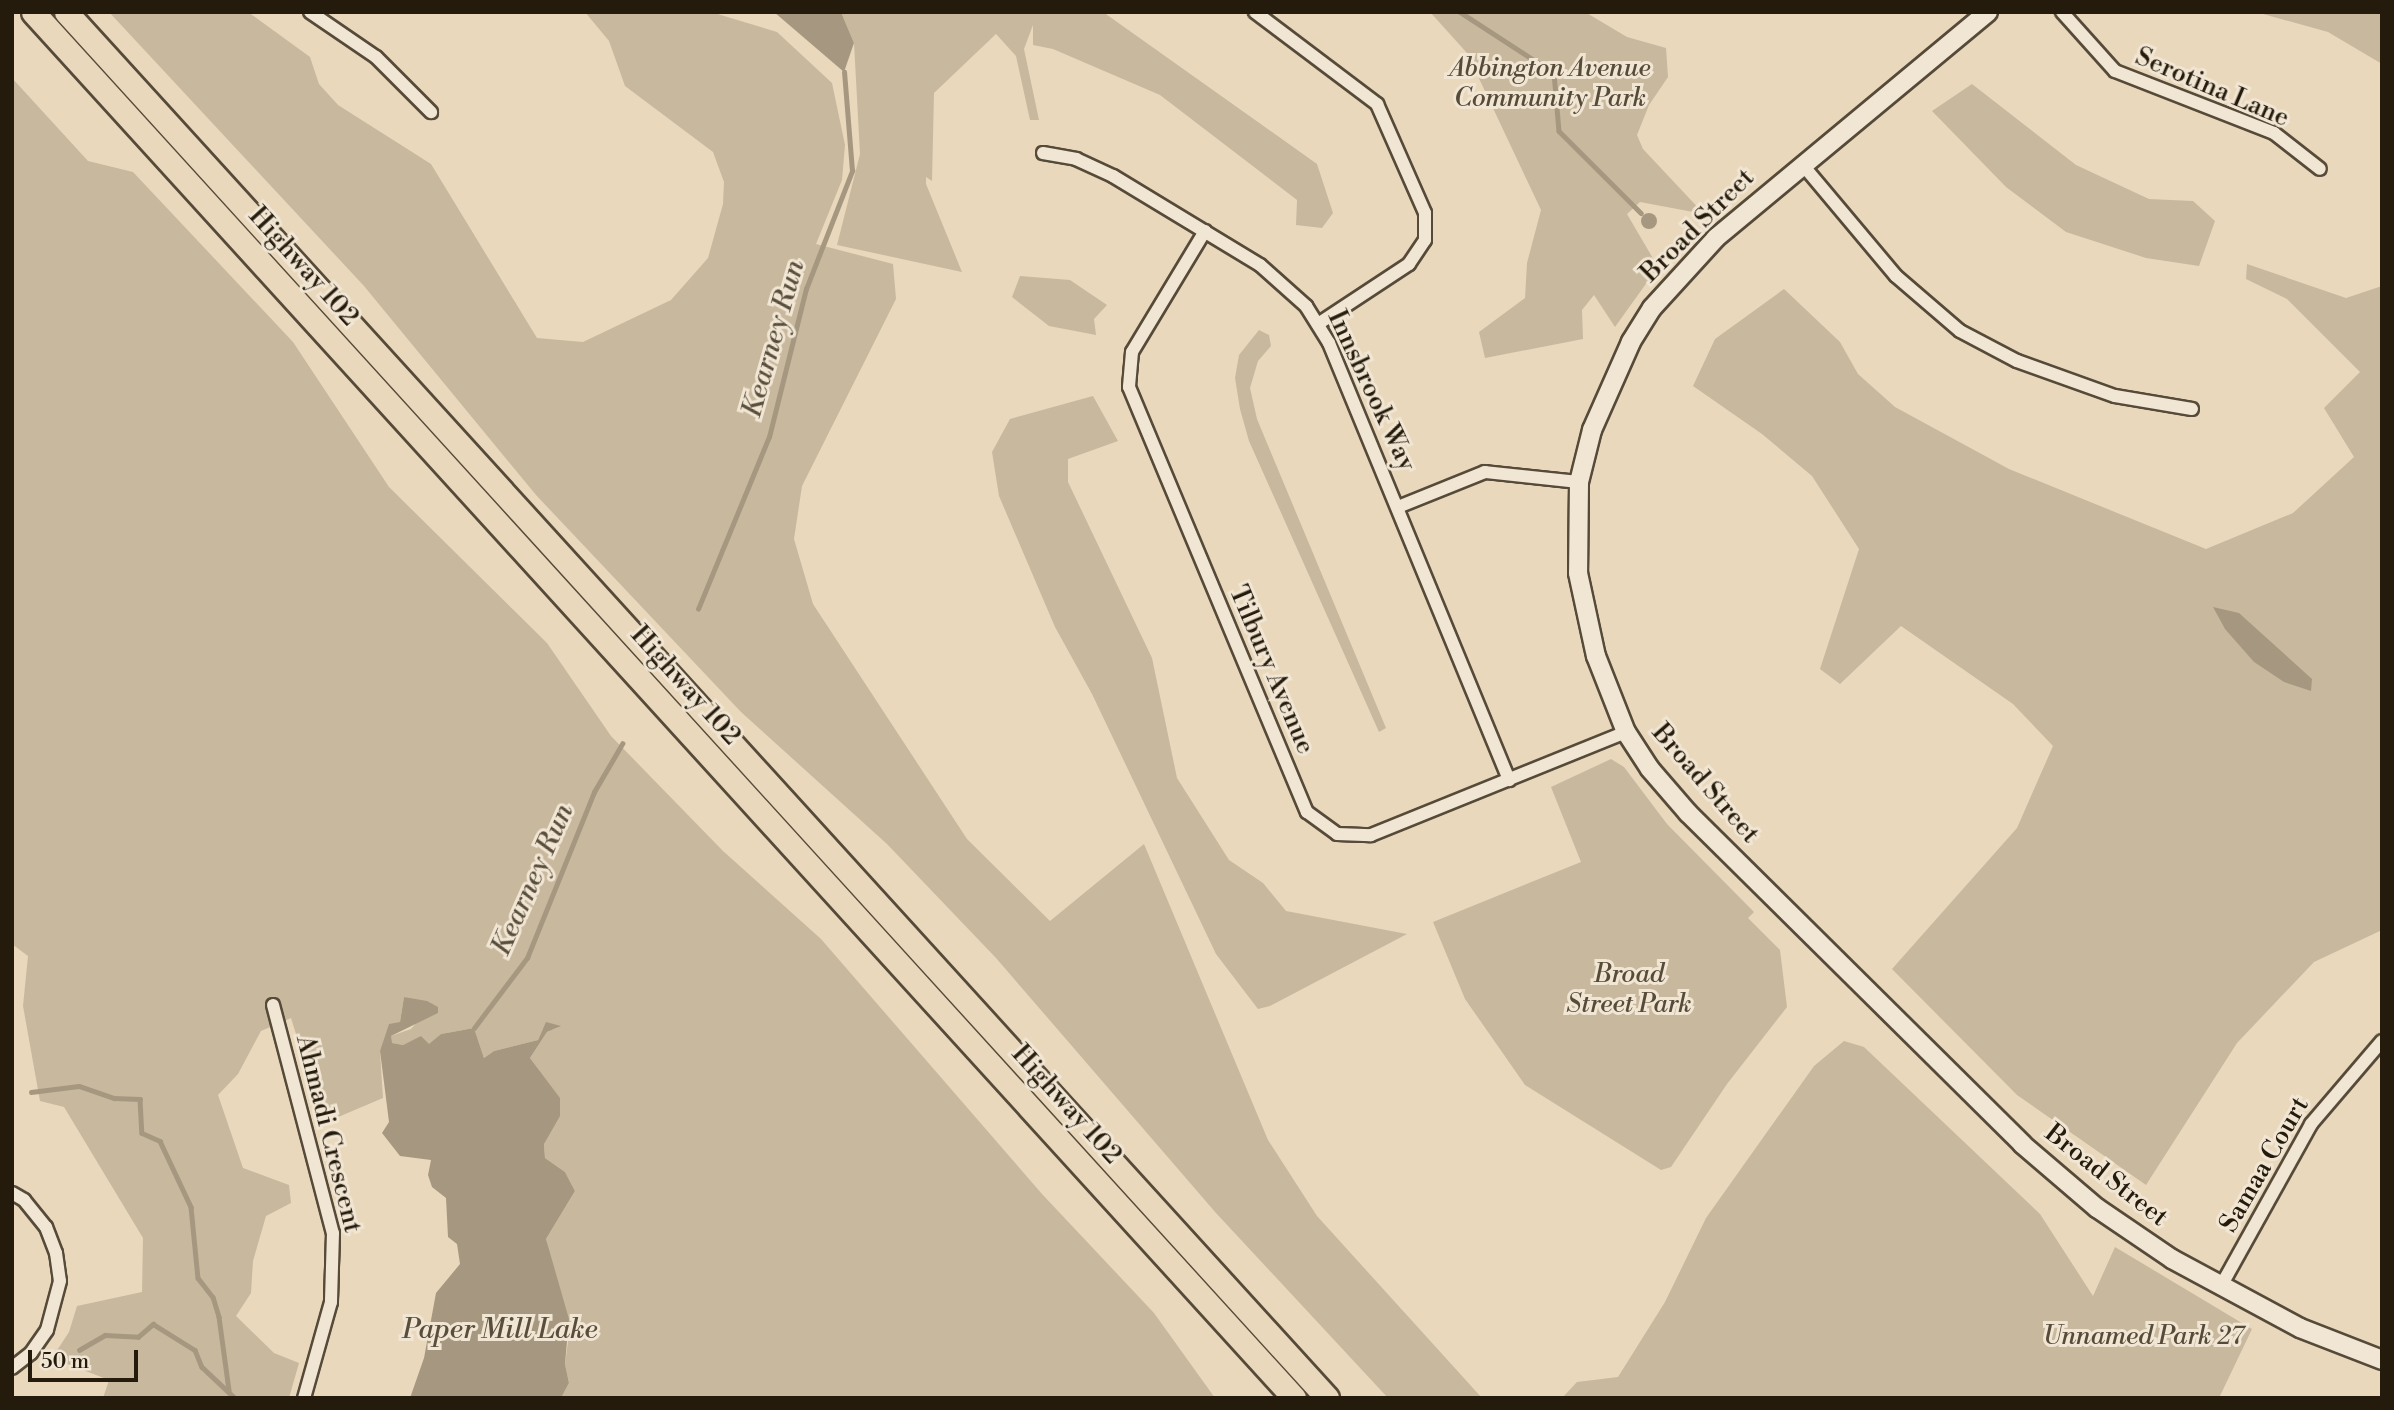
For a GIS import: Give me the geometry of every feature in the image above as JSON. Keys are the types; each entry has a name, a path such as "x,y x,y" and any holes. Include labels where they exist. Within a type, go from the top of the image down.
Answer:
{"highway":[{"name":"Highway 102","path":"33,12 1294,1398"},
{"name":"Highway 102","path":"66,12 1327,1398"}],"street":[{"path":"310,12 376,57 431,112"},
{"path":"1255,12 1377,104 1425,214 1425,240 1409,264 1318,324"},
{"name":"Broad Street","path":"1987,12 1801,164 1716,238 1652,308 1610,383 1579,482 1578,573 1596,656 1626,732 1650,769 1695,820 2022,1144 2097,1208 2172,1259 2300,1328 2382,1360"},
{"name":"Serotina Lane","path":"2063,12 2115,71 2274,133 2320,169"},
{"name":"Innsbrook Way","path":"1044,153 1076,159 1113,176 1205,231 1276,276 1318,324 1398,507 1509,780"},
{"path":"1801,164 1896,276 1925,306 1960,331 2017,361 2115,396 2192,409"},
{"name":"Tilbury Avenue","path":"1205,231 1132,352 1129,387 1301,801 1326,829 1360,837 1383,832 1626,732"},
{"path":"1398,507 1485,472 1579,482"},
{"name":"Ahmadi Crescent","path":"273,1005 333,1233 331,1303 304,1398"},
{"name":"Samaa Court","path":"2221,1286 2311,1125 2382,1041"},
{"path":"12,1193 24,1200 46,1227 56,1253 60,1281 47,1330 31,1353 12,1368"}],"green space":[{"path":"109,12 248,12 310,57 319,84 338,105 431,164 537,338 583,342 671,300 708,258 723,204 724,182 713,152 625,86 609,41 585,12 711,12 777,32 832,83 845,145 842,180 816,244 893,264 896,299 802,486 794,539 813,604 967,839 1050,921 1144,844 1268,1140 1317,1216 1482,1398 1388,1398 1216,1213 996,958 887,844 741,712 536,495 364,286"},
{"path":"841,12 1103,12 1317,164 1333,213 1322,228 1296,225 1297,200 1160,95 1053,49 1033,45 1033,25 1024,49 1039,120 1030,120 1016,56 996,34 934,93 932,181 926,177 926,184 962,272 837,245 860,154 854,43"},
{"name":"Abbington Avenue Community Park","path":"1430,12 1585,12 1627,37 1666,48 1668,77 1649,105 1637,135 1643,149 1704,214 1640,202 1627,214 1658,267 1615,327 1594,295 1582,310 1583,339 1485,358 1479,332 1525,298 1527,263 1541,210 1467,53"},
{"path":"2256,12 2382,12 2382,64 2328,32"},
{"path":"12,78 88,161 133,172 293,342 389,487 547,643 611,736 723,851 821,939 1042,1194 1154,1313 1215,1398 561,1398 569,1383 565,1364 568,1342 546,1239 575,1191 565,1172 545,1158 544,1144 560,1099 530,1058 547,1032 559,1027 543,1029 538,1040 494,1051 484,1058 474,1028 441,1034 429,1045 416,1039 403,1045 391,1043 391,1036 411,1029 432,1005 404,997 400,1022 380,1051 383,1098 324,1123 291,1018 261,1031 238,1074 218,1095 243,1168 289,1185 291,1203 266,1216 253,1261 251,1293 236,1316 274,1353 299,1363 289,1398 103,1398 109,1380 52,1358 69,1332 77,1306 142,1292 143,1238 64,1107 40,1101 23,1006 28,956 12,944"},
{"path":"1972,84 2076,165 2149,199 2193,201 2215,221 2199,266 2146,258 2066,232 2006,187 1932,111"},
{"path":"2247,264 2346,298 2382,286 2382,930 2314,962 2237,1043 2146,1185 2017,1095 1892,969 2017,828 2053,746 2013,704 1901,626 1840,684 1820,669 1859,549 1812,476 1762,434 1693,386 1715,339 1784,289 1840,342 1858,374 1895,407 2009,469 2206,549 2293,513 2354,457 2324,408 2360,372 2287,299 2246,279"},
{"path":"1020,276 1070,280 1107,305 1094,319 1096,335 1049,326 1012,297"},
{"path":"1259,330 1269,335 1271,346 1258,361 1250,388 1257,419 1386,728 1379,732 1249,441 1235,378 1239,355"},
{"path":"1093,396 1118,441 1068,459 1068,482 1152,658 1177,778 1229,860 1263,883 1286,911 1407,934 1270,1006 1258,1009 1216,954 1092,694 1055,627 999,496 992,452 1010,419"},
{"name":"Broad Street Park","path":"1611,759 1624,767 1667,824 1754,912 1748,918 1780,950 1787,1007 1727,1084 1671,1167 1661,1170 1525,1085 1465,999 1433,922 1581,862 1551,787"},
{"name":"Unnamed Park 27","path":"1844,1041 1864,1047 2040,1214 2093,1296 2115,1247 2252,1329 2219,1398 1562,1398 1577,1382 1618,1377 1665,1302 1706,1218 1814,1066"}],"water":[{"path":"774,12 841,12 854,43 844,72"},
{"path":"1649,213 1655,215 1655,227 1649,229 1643,227 1641,221 1643,215"},
{"path":"2213,607 2239,613 2312,679 2311,691 2284,682 2254,662 2225,629"},
{"name":"Paper Mill Lake","path":"404,997 427,1001 438,1007 438,1013 391,1036 392,1043 403,1045 421,1036 429,1044 441,1034 474,1028 484,1058 494,1051 538,1040 546,1022 561,1026 547,1032 530,1058 560,1098 560,1116 544,1144 545,1158 565,1172 575,1191 546,1239 569,1319 565,1364 569,1383 561,1398 410,1398 424,1358 436,1293 460,1264 457,1244 448,1237 446,1198 432,1187 428,1175 431,1160 400,1156 382,1133 389,1122 380,1051 389,1024 400,1022"}],"waterway":[{"path":"1460,12 1554,73 1559,131 1641,213"},
{"name":"Kearney Run","path":"698,609 769,437 806,289 852,171 844,72"},
{"name":"Kearney Run","path":"474,1028 527,958 594,792 622,744"},
{"path":"31,1092 79,1086 114,1098 140,1099 142,1133 160,1141 191,1207 198,1278 213,1297 219,1317 229,1390"},
{"path":"79,1350 105,1335 138,1337 153,1324 195,1350 202,1367 235,1398"}]}
